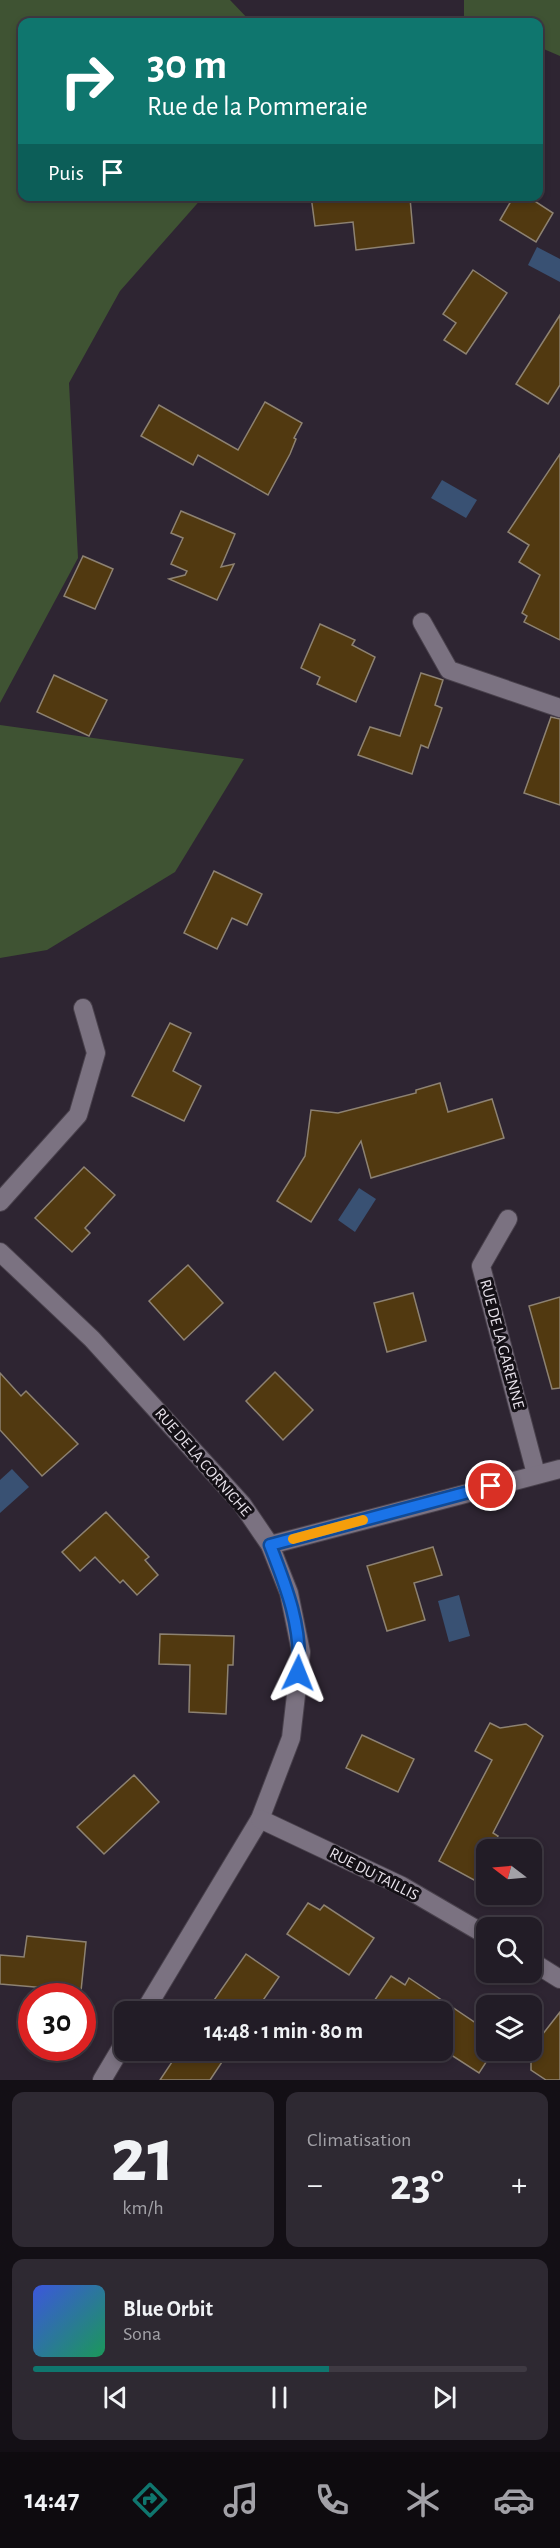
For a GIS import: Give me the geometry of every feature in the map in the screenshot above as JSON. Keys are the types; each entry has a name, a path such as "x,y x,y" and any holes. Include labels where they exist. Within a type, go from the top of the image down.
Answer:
{"street":[{"path":"422,622 449,669 560,708"},
{"path":"0,1202 78,1115 96,1053 82,1008"},
{"name":"RUE DE LA GARENNE","path":"508,1219 481,1266 536,1474"},
{"name":"RUE DE LA CORNICHE","path":"0,1252 92,1339 242,1504 270,1545 289,1593 301,1652 291,1738 260,1819 151,2001"},
{"path":"270,1545 560,1469"},
{"name":"RUE DU TAILLIS","path":"260,1819 402,1886 476,1929"},
{"path":"542,1967 560,1979"},
{"path":"102,2080 114,2060"}],"green space":[{"path":"0,0 230,0 247,18 18,18 18,201 199,201 120,291 69,383 78,558 0,703"},
{"path":"464,0 560,0 560,56 543,49 543,18 469,18 464,16"},
{"path":"0,725 244,759 175,872 47,950 0,958"}],"water":[{"path":"537,247 560,259 560,282 528,265"},
{"path":"442,480 477,500 466,518 431,498"},
{"path":"359,1188 376,1199 355,1232 338,1220"},
{"path":"12,1469 29,1487 0,1513 0,1480"},
{"path":"459,1595 470,1636 449,1642 438,1601"}],"building":[{"path":"312,201 410,201 414,243 356,250 353,222 315,226"},
{"path":"511,201 535,201 553,213 536,242 500,220"},
{"path":"473,270 507,293 466,354 444,340 456,323 443,314"},
{"path":"560,315 560,385 548,404 516,384"},
{"path":"265,402 302,423 294,438 296,439 290,454 268,495 198,455 193,465 141,436 159,405 238,450"},
{"path":"560,454 560,640 524,622 527,616 522,613 540,575 519,562 529,545 508,532"},
{"path":"181,511 235,534 221,567 234,564 217,600 169,579 185,575 187,571 171,564 183,538 171,533"},
{"path":"83,556 113,569 95,609 64,596"},
{"path":"320,624 355,640 352,645 375,657 356,702 317,684 320,677 301,668"},
{"path":"421,673 443,680 435,705 442,708 428,748 421,745 412,774 358,755 370,727 400,736"},
{"path":"54,675 107,700 89,736 37,712"},
{"path":"551,717 560,719 560,805 524,793"},
{"path":"214,871 262,894 247,925 232,918 217,949 184,933"},
{"path":"170,1023 191,1033 173,1071 201,1086 184,1121 132,1096"},
{"path":"440,1083 448,1112 492,1099 504,1138 371,1178 361,1141 311,1222 277,1201 305,1156 311,1110 338,1113 416,1093 416,1090"},
{"path":"84,1167 115,1195 85,1228 90,1233 72,1252 35,1218"},
{"path":"188,1265 223,1303 184,1340 149,1301"},
{"path":"413,1293 426,1341 387,1352 374,1303"},
{"path":"560,1297 560,1388 552,1389 529,1306"},
{"path":"275,1372 313,1410 283,1440 246,1401"},
{"path":"0,1373 21,1396 26,1391 78,1444 42,1476 0,1430"},
{"path":"106,1512 149,1557 145,1560 158,1575 137,1595 123,1580 120,1583 95,1557 80,1571 62,1552"},
{"path":"433,1547 442,1575 414,1583 425,1620 387,1631 367,1566"},
{"path":"160,1634 234,1636 233,1665 228,1665 226,1714 189,1712 190,1665 159,1664"},
{"path":"490,1723 500,1728 526,1724 543,1736 493,1833 498,1836 496,1839 476,1839 476,1876 474,1880 439,1861 492,1760 475,1751"},
{"path":"362,1735 414,1759 398,1792 346,1768"},
{"path":"134,1775 159,1802 104,1854 77,1827"},
{"path":"308,1903 320,1910 324,1905 374,1938 349,1975 287,1934"},
{"path":"27,1936 86,1942 82,1983 0,1984 0,1955 24,1957"},
{"path":"246,1954 279,1977 263,2001 213,2001"},
{"path":"391,1976 405,1985 409,1978 443,2001 374,2001"},
{"path":"453,2008 476,2023 476,2061 487,2061 479,2073 453,2056"},
{"path":"560,2012 560,2080 546,2080 531,2070 531,2061 542,2061 542,2035"},
{"path":"173,2061 223,2061 210,2080 160,2080"}],"slow traffic":[{"path":"293,1539 363,1520"}],"route":[{"path":"298,1673 301,1652 289,1593 270,1545 491,1486"}]}
